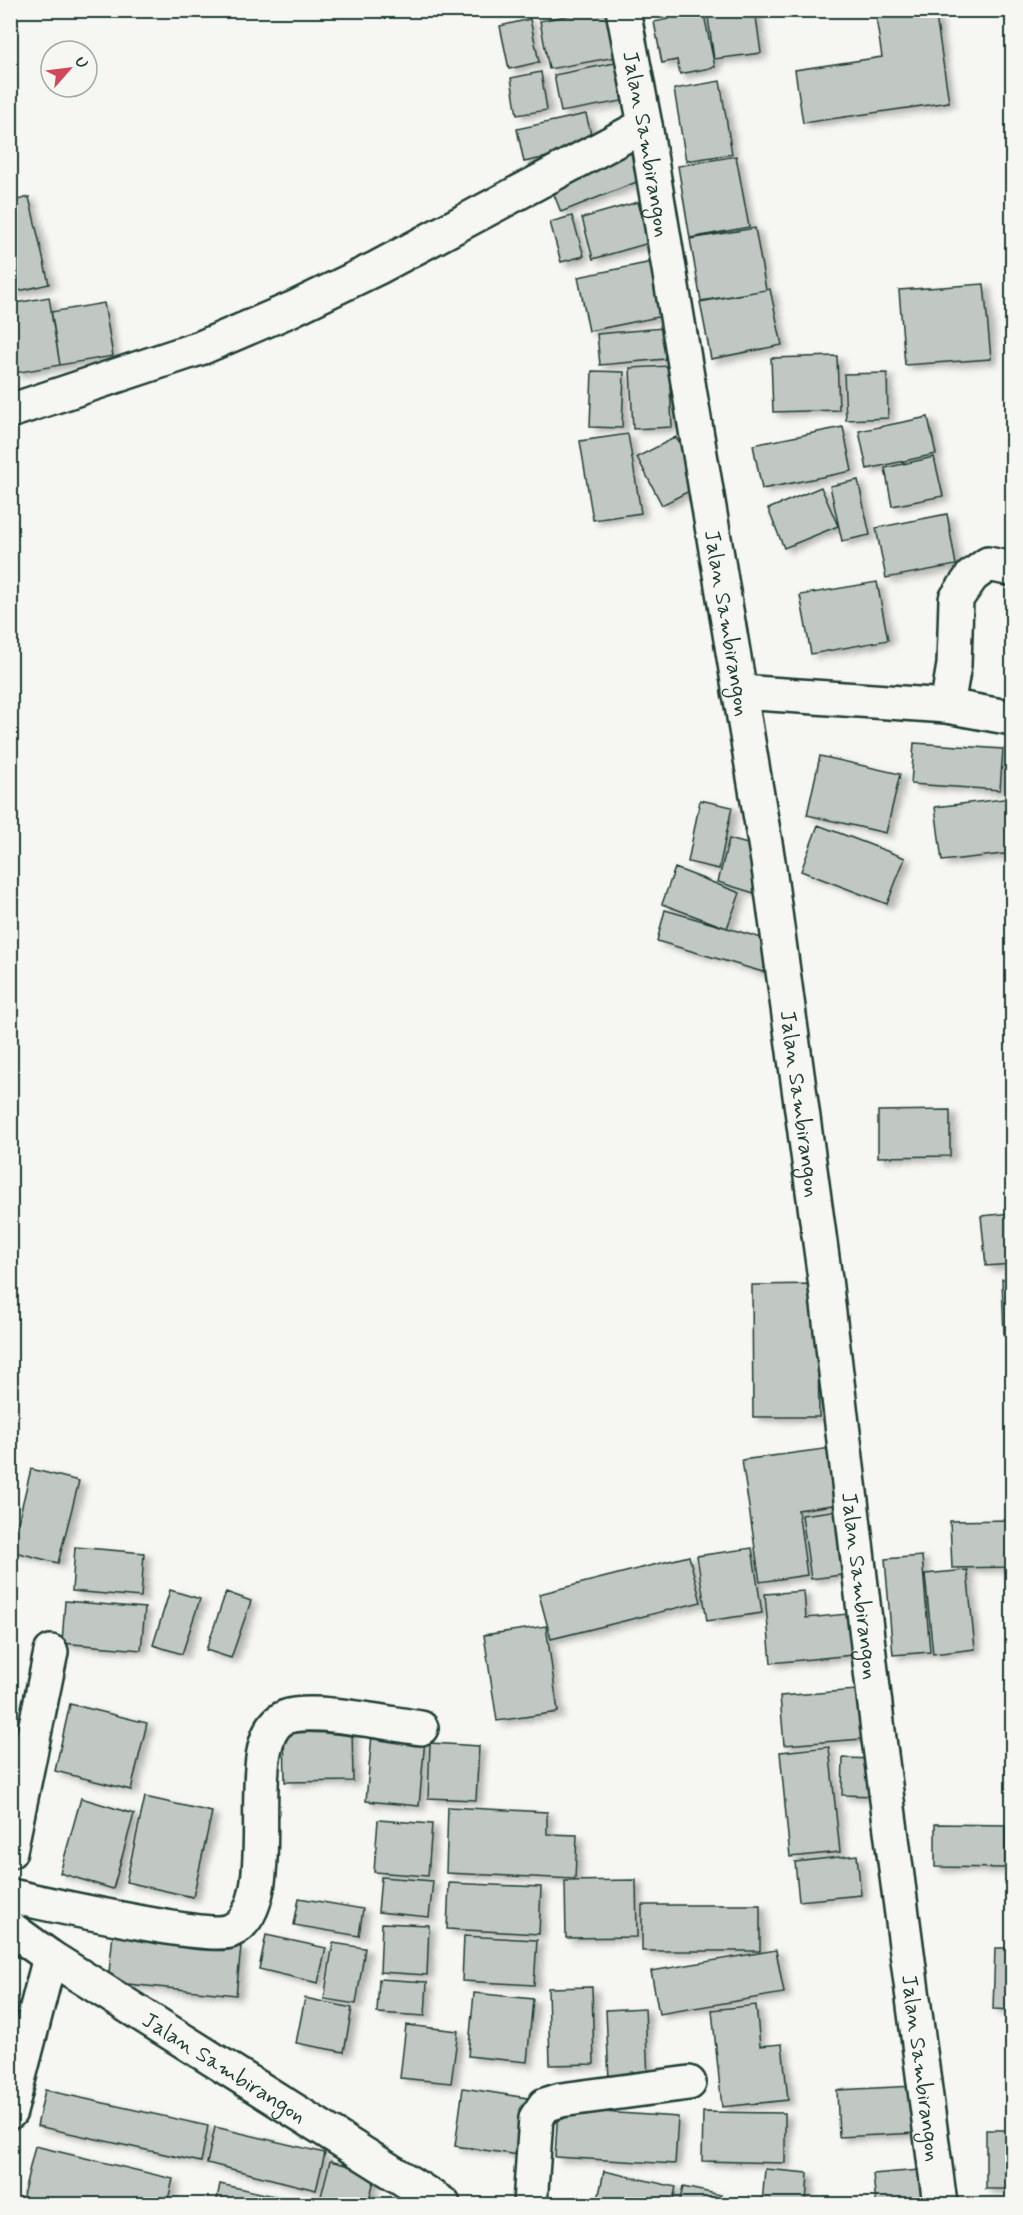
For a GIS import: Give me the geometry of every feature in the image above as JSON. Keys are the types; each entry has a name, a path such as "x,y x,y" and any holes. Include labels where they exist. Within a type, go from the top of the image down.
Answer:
{"street":[{"name":"Jalan Sambirangon","path":"623,10 645,125 768,861 824,1267 879,1739 940,2205"},
{"path":"10,411 203,347 292,309 377,268 645,125"},
{"path":"947,706 954,665 956,598 972,576 988,564 1012,569"},
{"path":"739,692 947,706 1012,718"},
{"path":"10,1851 51,1652"},
{"path":"10,1896 186,1929 230,1931 247,1918 257,1895 262,1769 270,1733 285,1717 312,1713 421,1728"},
{"name":"Jalan Sambirangon","path":"10,1928 50,1957 443,2205"},
{"path":"10,2112 50,1957"},
{"path":"530,2205 536,2118 544,2105 561,2100 689,2083"}],"building":[{"path":"607,10 616,57 549,69 540,21"},
{"path":"667,10 703,10 715,67 680,74 677,60 662,63 654,22 669,19"},
{"path":"707,10 755,10 761,53 714,59"},
{"path":"875,10 935,10 949,102 803,123 795,70 882,57"},
{"path":"530,19 539,62 509,69 500,26"},
{"path":"615,63 622,101 561,112 554,75"},
{"path":"541,72 547,110 517,115 511,78"},
{"path":"720,81 732,154 686,161 674,89"},
{"path":"586,114 594,147 524,162 517,129"},
{"path":"631,144 644,179 561,212 547,177"},
{"path":"736,156 749,227 690,238 678,166"},
{"path":"29,197 49,284 10,293 10,202"},
{"path":"638,202 649,243 593,259 582,218"},
{"path":"572,216 584,256 561,262 550,222"},
{"path":"755,228 766,290 701,301 690,239"},
{"path":"657,261 668,315 589,331 578,277"},
{"path":"984,284 991,359 905,365 899,290"},
{"path":"770,289 782,345 711,359 700,302"},
{"path":"49,297 60,365 15,373 10,343 10,304"},
{"path":"104,303 113,356 60,365 51,312"},
{"path":"663,328 665,359 600,365 597,334"},
{"path":"837,356 839,410 773,412 771,358"},
{"path":"669,366 672,427 633,429 630,368"},
{"path":"592,371 624,372 622,428 590,427"},
{"path":"887,373 888,418 846,420 844,374"},
{"path":"928,417 936,454 867,469 859,431"},
{"path":"843,427 852,471 762,489 753,445"},
{"path":"628,434 641,513 593,520 580,441"},
{"path":"676,437 701,485 662,505 637,457"},
{"path":"934,457 943,496 892,506 885,468"},
{"path":"858,480 870,535 842,541 830,486"},
{"path":"821,487 838,526 784,548 768,509"},
{"path":"947,514 956,565 886,578 876,528"},
{"path":"877,582 888,640 811,654 800,595"},
{"path":"914,743 1003,749 1000,790 911,784"},
{"path":"820,756 900,774 886,833 807,815"},
{"path":"1012,798 1012,853 942,861 935,807"},
{"path":"700,800 732,807 719,869 688,862"},
{"path":"818,825 905,858 887,904 801,871"},
{"path":"729,839 766,849 754,893 718,882"},
{"path":"675,868 740,893 727,928 662,904"},
{"path":"665,910 772,941 763,972 657,941"},
{"path":"950,1110 950,1156 878,1157 878,1111"},
{"path":"1012,1213 1012,1264 986,1266 981,1216"},
{"path":"1002,1279 1012,1279 1012,1336 1004,1336"},
{"path":"817,1284 819,1417 753,1417 752,1285"},
{"path":"839,1447 847,1503 798,1510 807,1575 760,1582 742,1460"},
{"path":"31,1469 79,1481 58,1563 11,1551"},
{"path":"847,1509 856,1573 811,1579 802,1515"},
{"path":"1012,1520 1012,1567 952,1568 950,1521"},
{"path":"75,1547 144,1553 141,1597 72,1591"},
{"path":"752,1548 762,1613 707,1621 697,1556"},
{"path":"689,1556 701,1602 551,1639 539,1594"},
{"path":"922,1556 930,1652 893,1655 885,1559"},
{"path":"967,1570 975,1649 933,1654 925,1574"},
{"path":"170,1590 200,1599 182,1654 153,1645"},
{"path":"804,1591 806,1618 859,1613 863,1654 771,1663 765,1594"},
{"path":"226,1592 251,1601 231,1658 206,1650"},
{"path":"65,1601 145,1608 141,1650 62,1643"},
{"path":"546,1626 558,1712 497,1721 484,1635"},
{"path":"857,1690 862,1739 784,1745 780,1696"},
{"path":"70,1704 147,1723 131,1790 55,1771"},
{"path":"352,1728 353,1781 285,1782 284,1729"},
{"path":"372,1735 425,1739 419,1806 366,1801"},
{"path":"430,1743 479,1746 476,1800 428,1798"},
{"path":"829,1747 840,1852 790,1857 780,1752"},
{"path":"843,1758 877,1759 877,1796 842,1795"},
{"path":"145,1797 212,1812 193,1897 126,1882"},
{"path":"81,1798 134,1814 113,1889 60,1873"},
{"path":"448,1807 547,1812 547,1834 577,1835 575,1879 446,1873"},
{"path":"378,1820 432,1824 428,1876 374,1872"},
{"path":"935,1824 1005,1825 1005,1868 935,1867"},
{"path":"857,1855 861,1895 799,1901 795,1862"},
{"path":"381,1877 433,1881 429,1917 378,1912"},
{"path":"636,1880 637,1937 566,1938 565,1881"},
{"path":"449,1883 541,1887 539,1934 447,1929"},
{"path":"299,1898 363,1909 359,1936 294,1925"},
{"path":"642,1905 760,1905 760,1951 642,1951"},
{"path":"382,1923 429,1925 427,1975 380,1972"},
{"path":"113,1934 241,1947 236,1995 108,1982"},
{"path":"266,1935 326,1948 318,1983 259,1969"},
{"path":"464,1936 537,1940 534,1985 462,1981"},
{"path":"333,1943 365,1948 356,2004 324,1999"},
{"path":"995,1948 1012,1948 1012,2010 993,2009"},
{"path":"776,1950 784,1993 659,2014 651,1971"},
{"path":"379,1979 427,1982 425,2016 377,2013"},
{"path":"592,1987 594,2064 550,2065 548,1988"},
{"path":"474,1993 533,1999 527,2062 468,2056"},
{"path":"305,1998 352,2008 344,2052 296,2043"},
{"path":"756,2005 760,2046 782,2044 788,2100 722,2107 712,2010"},
{"path":"645,2008 648,2080 609,2081 606,2010"},
{"path":"406,2025 458,2031 451,2083 400,2078"},
{"path":"915,2086 917,2133 839,2137 837,2090"},
{"path":"463,2088 527,2098 519,2155 455,2146"},
{"path":"45,2090 208,2126 201,2162 37,2126"},
{"path":"558,2109 678,2117 675,2164 555,2157"},
{"path":"703,2112 785,2113 785,2163 702,2161"},
{"path":"215,2127 325,2153 316,2190 207,2163"},
{"path":"986,2130 1012,2130 1012,2189 986,2189"},
{"path":"35,2146 173,2179 167,2204 21,2204"},
{"path":"330,2161 376,2173 368,2204 319,2204"},
{"path":"765,2169 808,2173 806,2204 762,2204"},
{"path":"920,2170 924,2204 876,2204 873,2174"},
{"path":"604,2171 676,2187 672,2204 597,2204"},
{"path":"220,2184 310,2204 216,2204"},
{"path":"683,2187 721,2195 719,2204 679,2204"}]}
